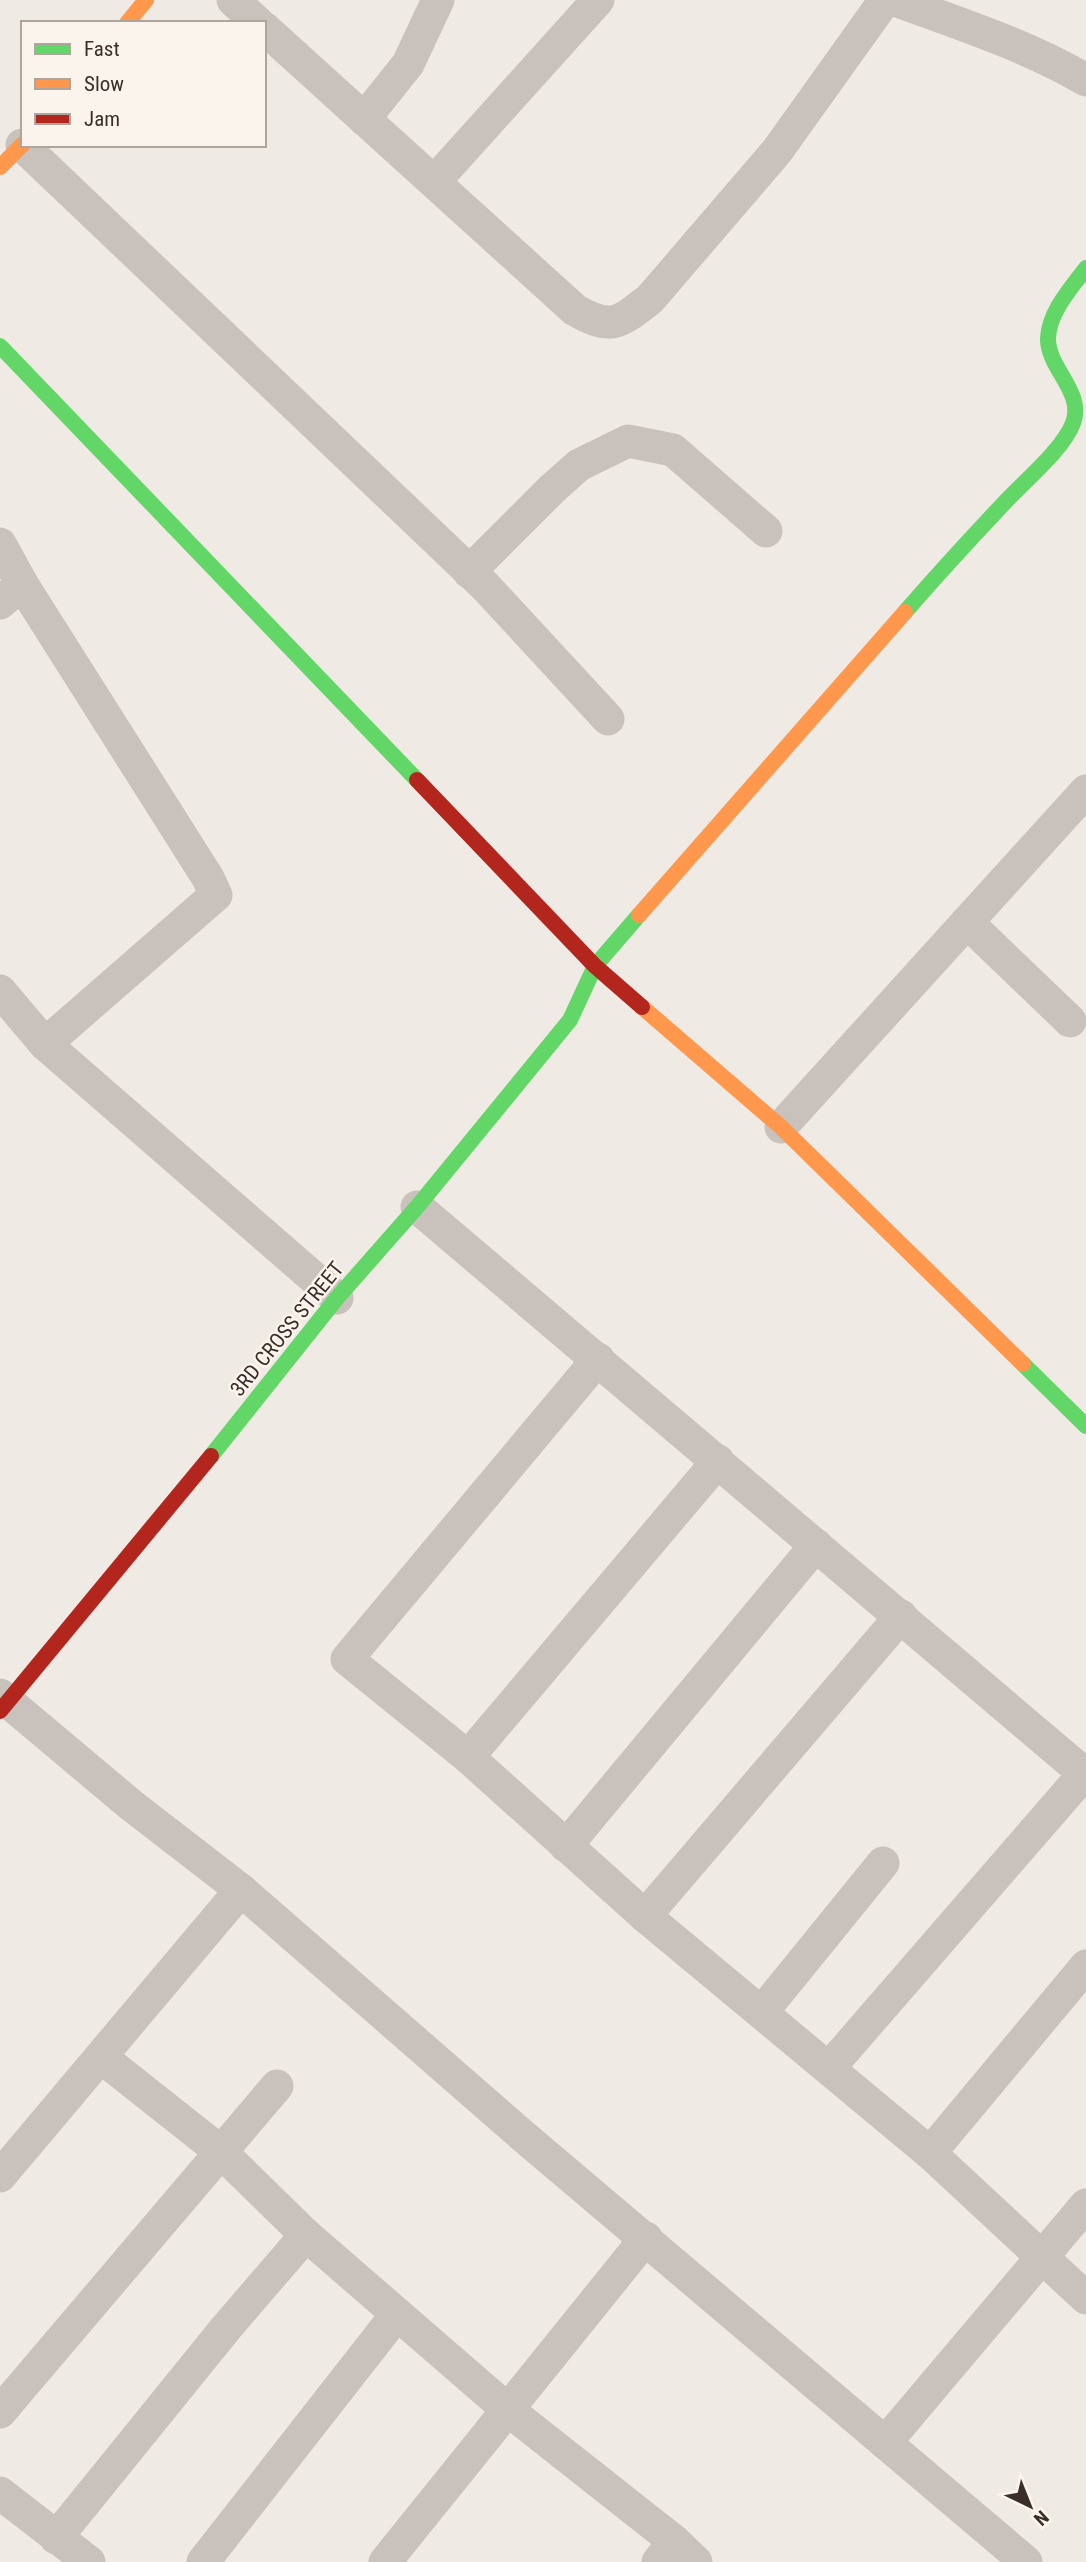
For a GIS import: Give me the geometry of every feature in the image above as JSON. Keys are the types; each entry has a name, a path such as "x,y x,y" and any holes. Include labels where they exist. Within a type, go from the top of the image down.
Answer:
{"street":[{"path":"129,21 146,0"},
{"path":"233,0 256,21"},
{"path":"364,119 408,64 438,0"},
{"path":"434,182 598,0"},
{"path":"266,30 575,310 594,321 611,323 626,317 650,299 777,151 885,0"},
{"path":"895,0 1059,64 1086,80"},
{"path":"0,167 21,146"},
{"path":"24,147 469,572 608,719"},
{"name":"3RD CROSS STREET","path":"3,1703 248,1411 337,1298 417,1207 569,1020 595,966 870,651 1040,466 1076,421 1077,400 1066,376 1050,353 1048,338 1055,314 1086,268"},
{"path":"0,346 595,966 780,1127 1086,1426"},
{"path":"469,572 579,465 628,441 673,450 766,531"},
{"path":"0,544 11,594 208,878 216,895 45,1044"},
{"path":"780,1127 1086,791"},
{"path":"967,922 1070,1021"},
{"path":"0,991 45,1044 337,1298"},
{"path":"417,1207 1085,1774 829,2068"},
{"path":"598,1359 347,1659 468,1757 645,1916 930,2152 1086,2298"},
{"path":"468,1757 718,1461"},
{"path":"566,1846 816,1545"},
{"path":"645,1916 901,1616"},
{"path":"3,1703 241,1890 523,2136 1027,2562"},
{"path":"762,2012 883,1863"},
{"path":"0,2176 241,1890"},
{"path":"930,2152 1086,1966"},
{"path":"101,2057 221,2152 306,2235 676,2555"},
{"path":"0,2412 276,2086"},
{"path":"885,2443 1086,2205"},
{"path":"56,2538 226,2328 306,2235"},
{"path":"384,2562 646,2238"},
{"path":"202,2562 397,2314"},
{"path":"0,2493 89,2562"}],"traffic: fast":[{"path":"905,612 1053,453 1068,433 1073,423 1074,401 1049,349 1049,328 1068,292 1086,268"},
{"path":"0,346 417,780"},
{"path":"211,1456 337,1298 417,1207 570,1020 595,966 639,915"},
{"path":"1023,1364 1086,1426"}],"traffic: slow":[{"path":"129,21 146,0"},
{"path":"0,167 21,146"},
{"path":"639,915 905,612"},
{"path":"642,1007 781,1127 1023,1364"}],"traffic: jam":[{"path":"417,780 595,966 642,1007"},
{"path":"0,1711 211,1456"}]}
